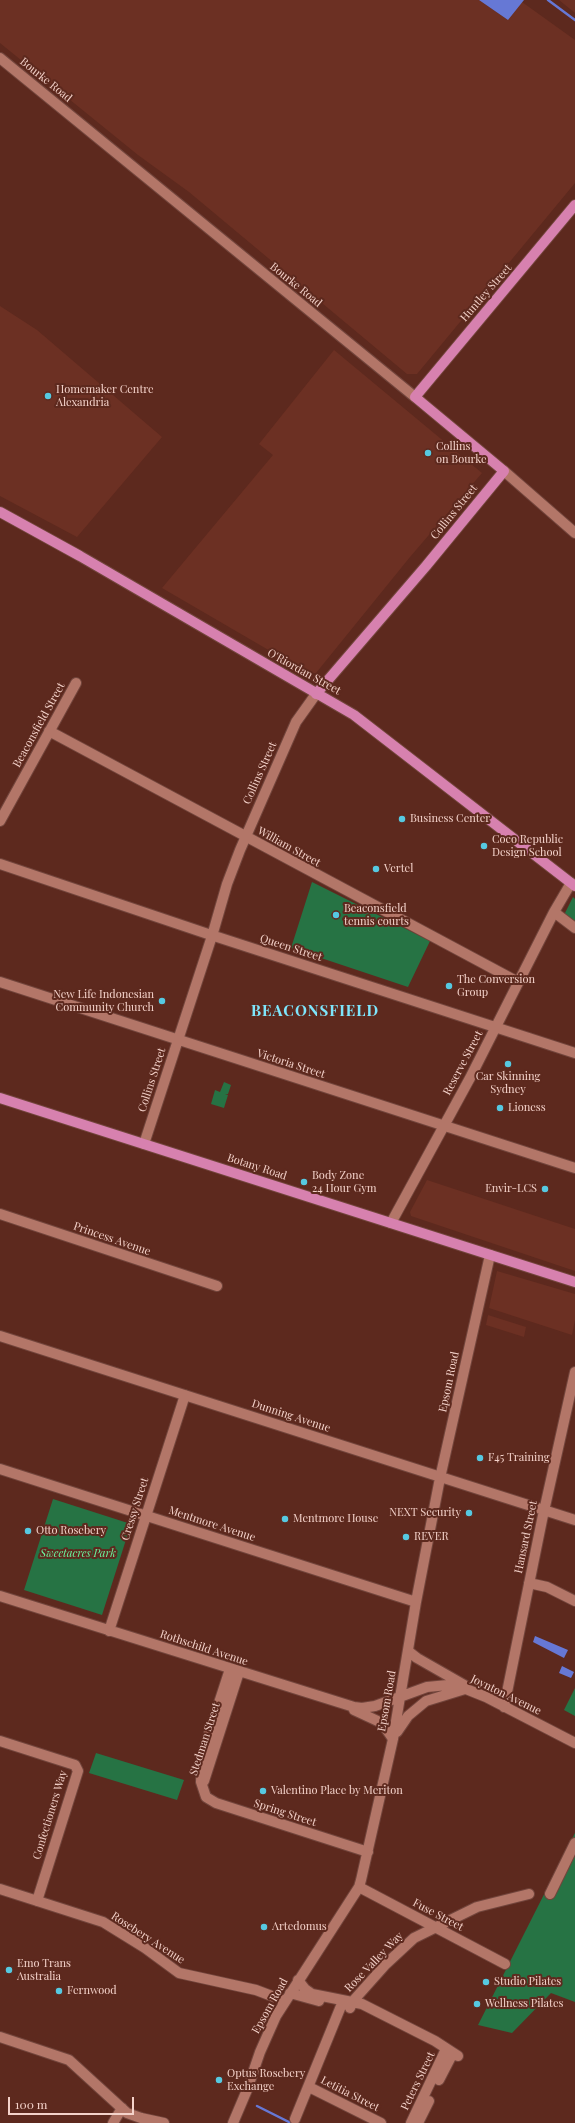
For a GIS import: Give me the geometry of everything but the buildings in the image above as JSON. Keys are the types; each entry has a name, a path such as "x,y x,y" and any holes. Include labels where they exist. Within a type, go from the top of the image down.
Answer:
{"main road":[{"name":"Huntley Street","path":"415,397 575,205"},
{"name":"Bourke Road","path":"415,397 504,471"},
{"name":"Collins Street","path":"316,694 426,566 504,471"},
{"name":"O'Riordan Street","path":"0,512 80,556 360,719 573,885"},
{"name":"Botany Road","path":"0,1098 575,1282"}],"street":[{"name":"Bourke Road","path":"0,58 415,397"},
{"name":"Bourke Road","path":"504,471 575,533"},
{"name":"Beaconsfield Street","path":"0,821 76,683"},
{"name":"Collins Street","path":"144,1144 212,936 227,884 246,836 296,722 316,694"},
{"name":"William Street","path":"49,731 518,982"},
{"name":"Queen Street","path":"0,864 212,936 575,1053"},
{"name":"Reserve Street","path":"391,1223 495,1028 554,912 573,885"},
{"path":"554,912 575,928"},
{"name":"Victoria Street","path":"0,982 575,1168"},
{"name":"Princess Avenue","path":"0,1214 217,1286"},
{"name":"Epsom Road","path":"233,2123 260,2052 287,1997 359,1887 393,1739 416,1602 440,1478 490,1255"},
{"name":"Dunning Avenue","path":"0,1336 575,1520"},
{"name":"Hansard Street","path":"504,1707 544,1511 575,1372"},
{"name":"Cressy Street","path":"109,1630 184,1395"},
{"name":"Mentmore Avenue","path":"0,1469 416,1602"},
{"path":"529,1583 547,1587 575,1601"},
{"name":"Rothschild Avenue","path":"0,1596 341,1704 365,1708 400,1696"},
{"path":"408,1651 420,1660 479,1694"},
{"name":"Stedman Street","path":"202,1788 226,1714 234,1671"},
{"name":"Stedman Street","path":"202,1788 201,1759 211,1726 234,1671"},
{"name":"Joynton Avenue","path":"400,1696 415,1690 433,1686 454,1685 466,1688 575,1743"},
{"path":"341,1704 380,1722 393,1739 408,1716 422,1703 434,1697 466,1688"},
{"path":"211,1726 219,1722 226,1714"},
{"name":"Confectioners Way","path":"0,1741 75,1765 78,1771 37,1901"},
{"name":"Spring Street","path":"202,1788 206,1797 216,1803 368,1852"},
{"path":"551,1891 575,1843"},
{"name":"Fuse Street","path":"359,1887 505,1964"},
{"name":"Rosebery Avenue","path":"0,1889 103,1922 145,1948 179,1973 287,1997 299,1997 348,2005"},
{"name":"Rose Valley Way","path":"295,2119 348,2005 401,1949 414,1938 477,1908 530,1894"},
{"path":"298,1980 305,1989 312,1994 369,2011 432,2046 450,2051"},
{"path":"0,2037 69,2060 122,2108 134,2116 164,2123"},
{"name":"Peters Street","path":"411,2123 450,2051"},
{"name":"Peters Street","path":"418,2123 450,2051"},
{"name":"Letitia Street","path":"309,2087 380,2123"},
{"path":"113,2123 122,2108"}],"shaded area":[{"path":"0,0 479,0 508,20 522,2 575,40 575,183 417,374 407,374 189,192 138,155 0,43"},
{"path":"559,0 575,0 575,13"},
{"path":"0,306 37,330 162,437 77,537 0,496"},
{"path":"334,350 482,473 410,557 316,673 308,673 162,588 273,455 259,444"},
{"path":"427,1180 575,1229 575,1271 411,1216 410,1212"},
{"path":"497,1271 575,1294 575,1320 572,1335 489,1308"},
{"path":"488,1315 526,1327 524,1337 486,1325"}],"green space":[{"path":"312,882 430,941 408,987 291,948"},
{"path":"573,897 575,899 575,924 564,915"},
{"path":"224,1082 231,1085 228,1094 225,1094 228,1095 224,1108 211,1104 215,1090 220,1092"},
{"name":"Sweetacres Park","path":"53,1499 131,1524 102,1615 24,1590"},
{"path":"575,1688 575,1716 564,1710"},
{"path":"96,1753 184,1780 177,1800 89,1773"},
{"path":"575,1833 575,2002 551,1993 512,2033 478,2025"}],"water":[{"path":"479,0 524,0 508,20"},
{"path":"535,1636 568,1650 564,1658 533,1642"},
{"path":"562,1666 574,1672 571,1678 559,1673"}],"waterway":[{"path":"548,0 575,20"},
{"path":"257,2106 291,2123"}],"place":[{"name":"Homemaker Centre Alexandria","path":"48,396"},
{"name":"Collins on Bourke","path":"428,453"},
{"name":"Business Center","path":"402,819"},
{"name":"Coco Republic Design School","path":"484,846"},
{"name":"Vertel","path":"376,869"},
{"name":"Beaconsfield tennis courts","path":"336,915"},
{"name":"The Conversion Group","path":"449,986"},
{"name":"New Life Indonesian Community Church","path":"162,1001"},
{"name":"Car Skinning Sydney","path":"508,1064"},
{"name":"Lioness","path":"500,1108"},
{"name":"Body Zone 24 Hour Gym","path":"304,1182"},
{"name":"Envir-LCS","path":"545,1189"},
{"name":"F45 Training","path":"480,1458"},
{"name":"NEXT Security","path":"469,1513"},
{"name":"Mentmore House","path":"285,1519"},
{"name":"Otto Rosebery","path":"28,1531"},
{"name":"REVER","path":"406,1537"},
{"name":"Valentino Place by Meriton","path":"263,1791"},
{"name":"Artedomus","path":"264,1927"},
{"name":"Emo Trans Australia","path":"9,1970"},
{"name":"Studio Pilates","path":"486,1982"},
{"name":"Fernwood","path":"59,1991"},
{"name":"Wellness Pilates","path":"477,2004"},
{"name":"Optus Rosebery Exchange","path":"219,2080"}],"district":[{"name":"BEACONSFIELD","path":"315,1011"}]}
